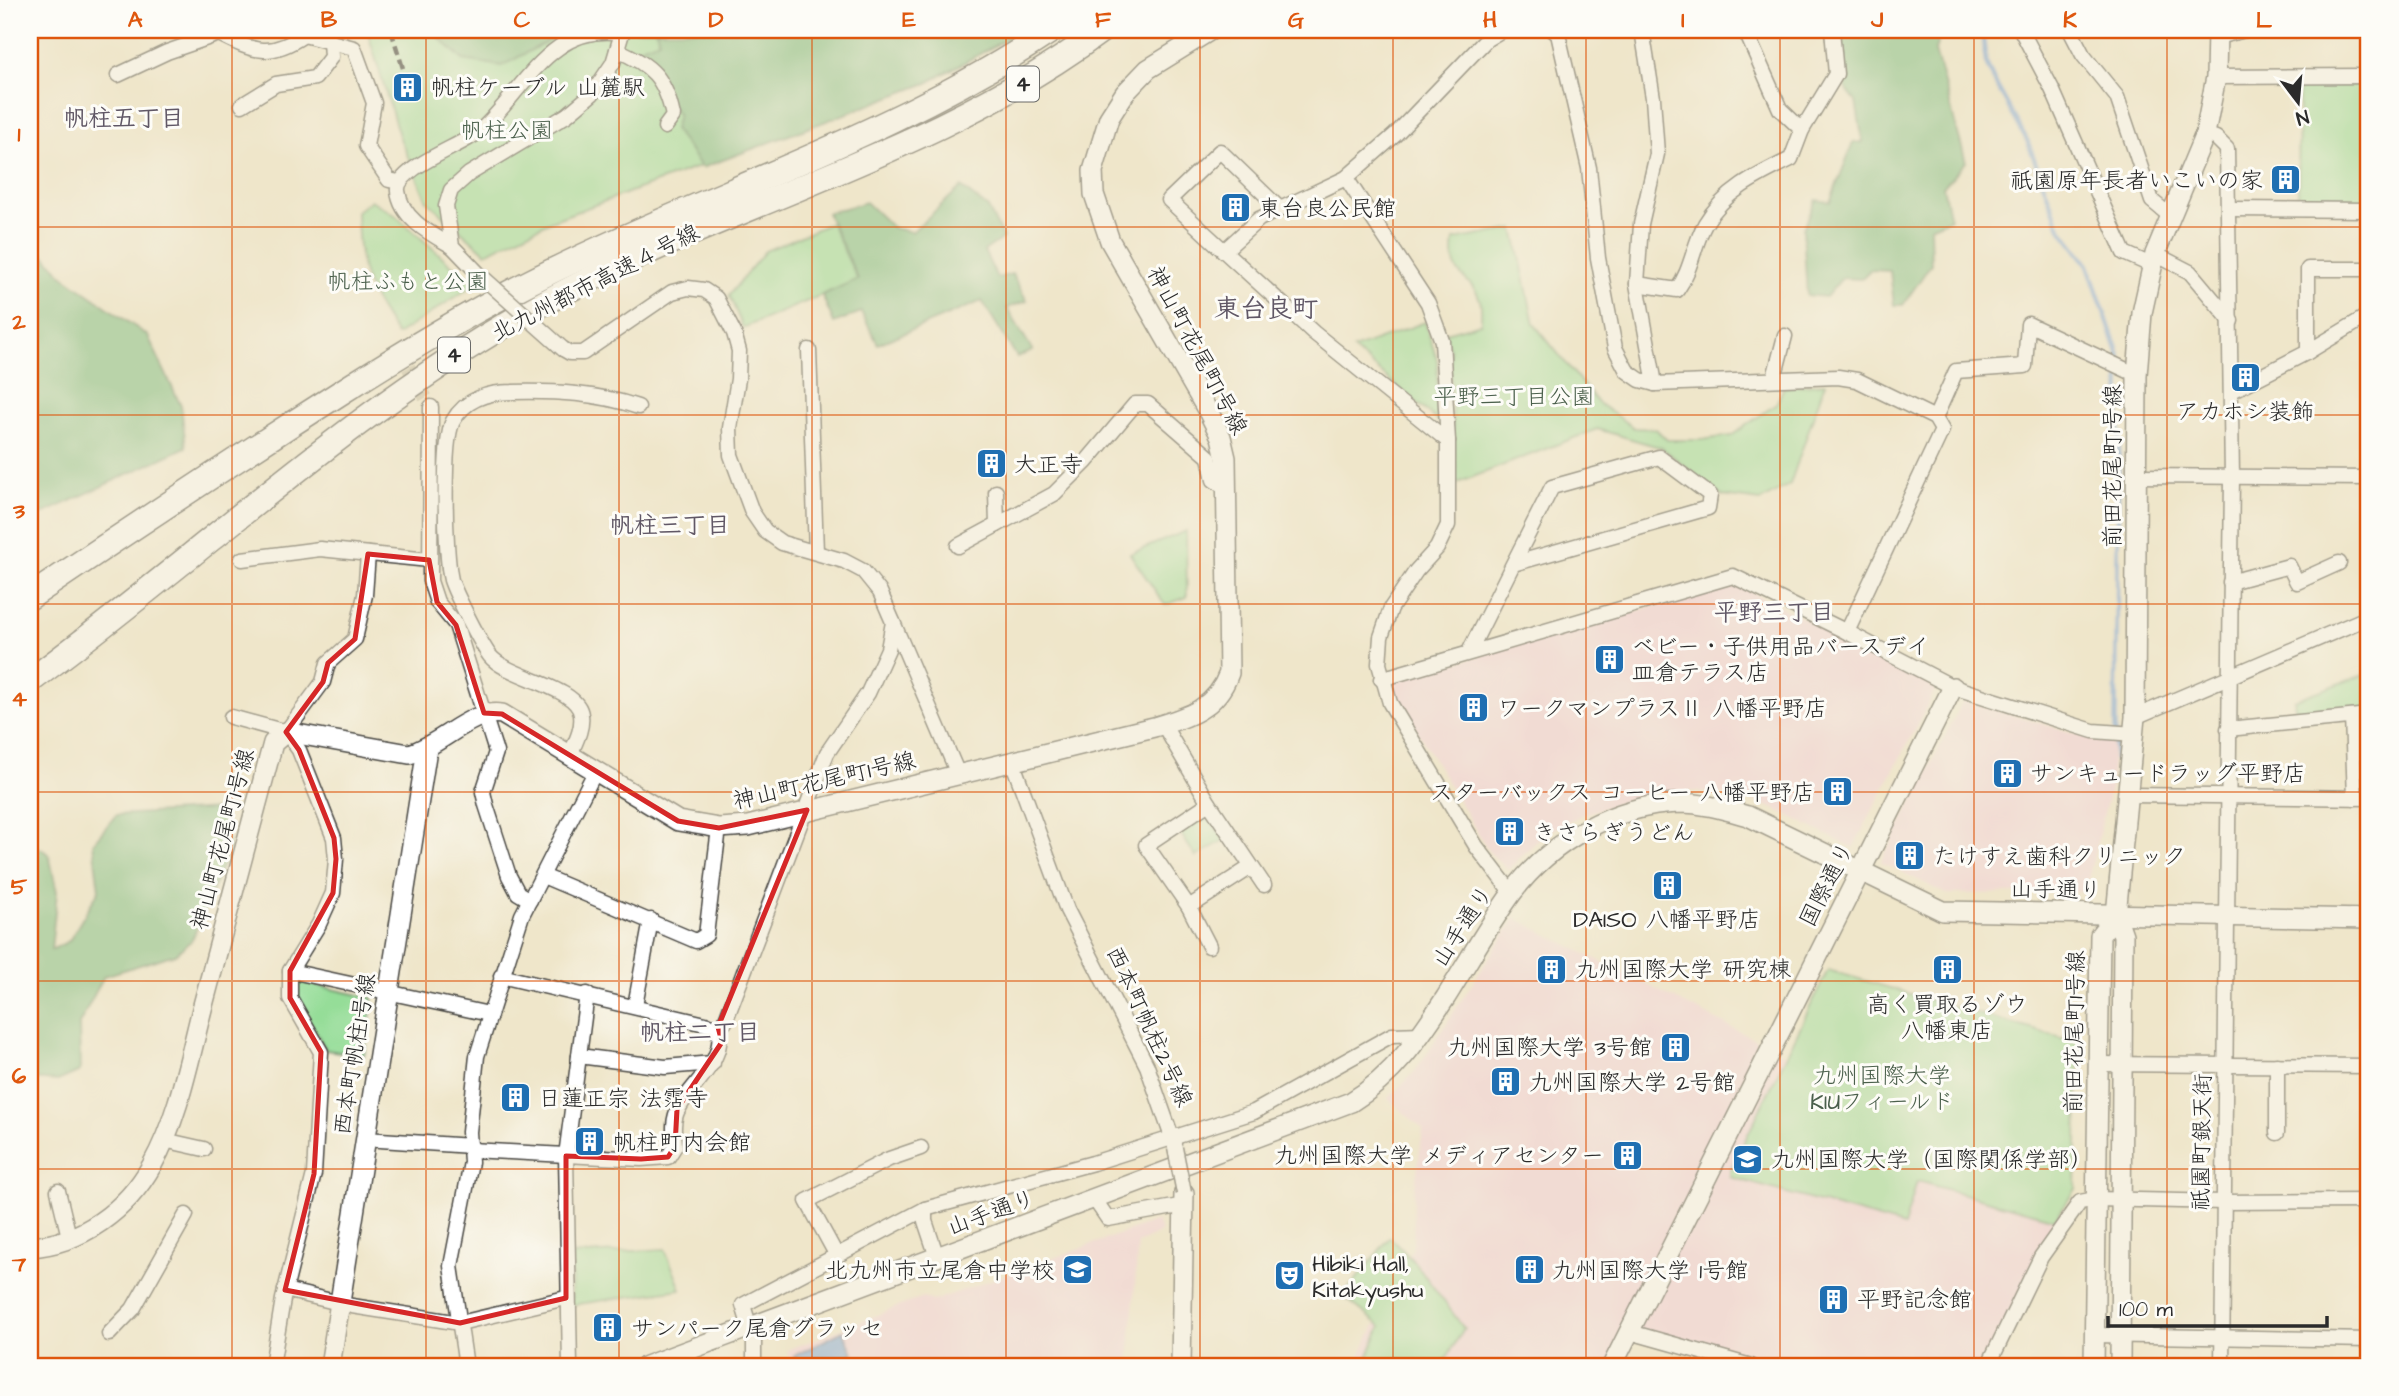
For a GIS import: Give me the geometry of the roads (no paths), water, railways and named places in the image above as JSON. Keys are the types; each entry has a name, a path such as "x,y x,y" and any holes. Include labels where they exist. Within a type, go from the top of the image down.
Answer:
{"highway":[{"name":"北九州都市高速４号線","path":"30,597 230,462 480,308 627,235 927,104 977,78 1052,30"},
{"name":"北九州都市高速４号線","path":"30,681 355,423 452,357 539,305 637,256 938,128 1032,78 1102,30"}],"street":[{"path":"452,246 446,206 451,190 469,174 567,115 592,94 613,63 623,32 603,30 570,40 547,55 480,131 418,164 399,182 398,191 410,217 452,246 479,274 570,353 583,353 672,292 688,288 704,290 716,299 727,316 739,351 738,379 730,428 731,455 752,512 765,531 782,542 844,561 863,571 880,592 958,774"},
{"name":"神山町花尾町1号線","path":"30,1247 70,1241 120,1207 151,1168 164,1140 273,743 286,732 409,754 427,749 484,713 502,714 678,821 719,828 748,826 1163,724 1200,712 1225,685 1229,673 1226,458 1221,437 1111,240 1096,202 1093,183 1099,144 1109,118 1125,93 1148,69 1211,30"},
{"path":"1224,251 1259,219 1346,178 1395,135 1487,39 1502,30"},
{"path":"1642,30 1653,98 1657,154 1641,224 1637,284 1655,384"},
{"path":"1745,30 1780,110 1802,130"},
{"path":"1637,284 1677,290 1689,273 1704,225 1721,203 1747,181 1791,159 1802,130 1836,74 1832,30"},
{"path":"2021,30 2052,89 2124,253 2153,259 2190,272 2231,321"},
{"path":"2070,30 2083,55 2117,97 2152,201 2169,215"},
{"path":"2217,33 2245,30"},
{"path":"1557,31 1589,168 1598,258 1615,348 1627,371 1640,380 1655,384 1774,378 1838,377 1857,380 1935,418 1942,430 1847,632"},
{"name":"前田花尾町1号線","path":"2120,1366 2123,935 2116,915 2128,795 2125,729 2137,476 2125,370 2142,313 2153,259 2169,215 2205,134 2216,76 2217,33"},
{"path":"118,75 167,52 219,34 264,53 289,46 304,35 354,48 374,103 366,146 389,180 399,182"},
{"path":"242,105 276,85 315,78 331,57 330,41"},
{"path":"617,50 644,61 661,79 673,116 666,127"},
{"path":"2216,76 2369,76"},
{"name":"祇園町銀天街","path":"2205,134 2216,138 2227,149 2232,391 2222,1366"},
{"path":"1279,208 1220,150 1169,200 1314,333 1448,441"},
{"path":"1346,178 1428,303 1442,341 1448,441 1448,525 1437,548 1416,571 1391,608 1381,637 1381,679 1390,703 1476,846 1512,893"},
{"path":"2229,209 2369,210"},
{"path":"2308,352 2308,269 2369,269"},
{"path":"2232,391 2308,352 2369,315"},
{"path":"1935,418 1956,371 2025,366 2028,324 2125,370"},
{"path":"1774,378 1785,336"},
{"path":"809,351 816,552"},
{"path":"570,755 581,727 582,712 574,699 504,667 490,656 452,581 447,551 447,439 453,421 465,406 483,395 511,392 608,396 638,407"},
{"path":"958,546 1054,494 1086,462 1135,404 1148,404 1209,457 1214,480 1226,488"},
{"path":"431,407 430,581 437,602 456,625 496,752 483,792 486,805 509,876 519,893 530,900"},
{"path":"1469,652 1513,564 1552,487 1659,457 1710,495 1708,508 1513,564"},
{"path":"2137,476 2369,478"},
{"path":"996,492 997,525"},
{"path":"242,559 320,549 429,560"},
{"path":"286,732 323,682 328,663 355,639 365,595 368,554"},
{"path":"2230,582 2289,566 2297,582 2339,563"},
{"path":"1381,679 1733,576 1953,687 2093,731 2125,729 2229,677 2369,617"},
{"path":"502,976 718,1027 725,1022 827,753 868,693 888,649 893,622"},
{"name":"国際通り","path":"1612,1366 1953,687"},
{"path":"2228,729 2369,715"},
{"path":"231,717 286,732 299,750 334,838 336,859 333,893 319,924 290,971 290,998 321,1052 314,1174 285,1290 272,1366"},
{"path":"2128,795 2362,798 2352,717"},
{"path":"1163,724 1209,803 1265,885"},
{"name":"西本町帆柱1号線","path":"330,1366 338,1301 427,749"},
{"name":"西本町帆柱2号線","path":"1012,761 1067,909 1147,1066 1174,1142 1184,1199 1181,1366"},
{"path":"466,1366 451,1266 471,1148 477,1056 489,1014 530,900 595,772"},
{"path":"1209,803 1146,845 1189,907 1209,946"},
{"name":"山手通り","path":"646,1366 1351,1102 1386,1078 1422,1034 1512,893 1536,864 1580,832 1609,817 1680,803 1714,807 1748,816 1944,911 2369,919"},
{"path":"543,876 696,941 706,936 719,828"},
{"path":"1189,907 1251,867"},
{"name":"前田花尾町1号線","path":"2094,1366 2100,935 2116,915"},
{"path":"635,1006 651,920"},
{"path":"290,971 388,995 489,1014"},
{"path":"570,1366 566,1298 566,1156 587,994"},
{"path":"365,1139 566,1156 640,1159 667,1157 675,1146 677,1109 713,1063 722,1042 718,1027"},
{"path":"754,1366 754,1341 743,1305 925,1209 1174,1142 1254,1112 1392,1035 1422,1034"},
{"path":"579,1056 664,1067 713,1063"},
{"path":"2098,1064 2369,1066"},
{"path":"2277,1065 2277,1133"},
{"path":"164,1140 204,1149"},
{"path":"837,1256 807,1201 889,1158 921,1149"},
{"path":"58,1191 70,1241"},
{"path":"1095,1200 1108,1219 1184,1199"},
{"path":"1988,1366 2041,1257 2080,1202 2096,1199 2369,1201"},
{"path":"925,1209 925,1221 937,1257"},
{"path":"109,1334 133,1309 186,1215"},
{"path":"285,1290 352,1306 460,1323 566,1298"},
{"path":"1630,1332 1751,1366"},
{"path":"2094,1335 2369,1340"}],"water":[{"path":"843,1331 853,1353 826,1366 799,1366 794,1356"}],"waterway":[{"path":"1982,30 1986,63 2027,140 2060,228 2088,265 2120,358 2115,759"}],"tunnel":[{"path":"398,349 431,407"}],"railway":[{"path":"391,30 407,81"}],"place":[{"name":"帆柱ケーブル 山麓駅","path":"408,87"},
{"name":"祇園原年長者いこいの家","path":"2286,180"},
{"name":"東台良公民館","path":"1235,208"},
{"name":"アカホシ装飾","path":"2245,377"},
{"name":"大正寺","path":"991,464"},
{"name":"ベビー・子供用品バースデイ 皿倉テラス店","path":"1609,659"},
{"name":"ワークマンプラスⅡ 八幡平野店","path":"1474,708"},
{"name":"サンキュードラッグ平野店","path":"2007,773"},
{"name":"スターバックス コーヒー 八幡平野店","path":"1838,792"},
{"name":"きさらぎうどん","path":"1510,832"},
{"name":"たけすえ歯科クリニック","path":"1910,856"},
{"name":"DAISO 八幡平野店","path":"1667,885"},
{"name":"九州国際大学 研究棟","path":"1552,969"},
{"name":"高く買取るゾウ 八幡東店","path":"1947,970"},
{"name":"九州国際大学 3号館","path":"1675,1047"},
{"name":"九州国際大学 2号館","path":"1506,1082"},
{"name":"日蓮正宗 法霑寺","path":"515,1098"},
{"name":"帆柱町内会館","path":"590,1142"},
{"name":"九州国際大学 メディアセンター","path":"1627,1155"},
{"name":"九州国際大学（国際関係学部）","path":"1748,1159"},
{"name":"北九州市立尾倉中学校","path":"1078,1270"},
{"name":"九州国際大学 1号館","path":"1529,1270"},
{"name":"Hibiki Hall, Kitakyushu","path":"1289,1276"},
{"name":"平野記念館","path":"1834,1299"},
{"name":"サンパーク尾倉グラッセ","path":"608,1328"}],"district":[{"name":"帆柱五丁目","path":"124,118"},
{"name":"東台良町","path":"1266,308"},
{"name":"帆柱三丁目","path":"670,525"},
{"name":"平野三丁目","path":"1774,612"},
{"name":"帆柱二丁目","path":"700,1032"}],"park label":[{"name":"帆柱公園","path":"507,130"},
{"name":"帆柱ふもと公園","path":"408,281"},
{"name":"平野三丁目公園","path":"1514,396"},
{"name":"九州国際大学 KIUフィールド","path":"1882,1088"}]}
